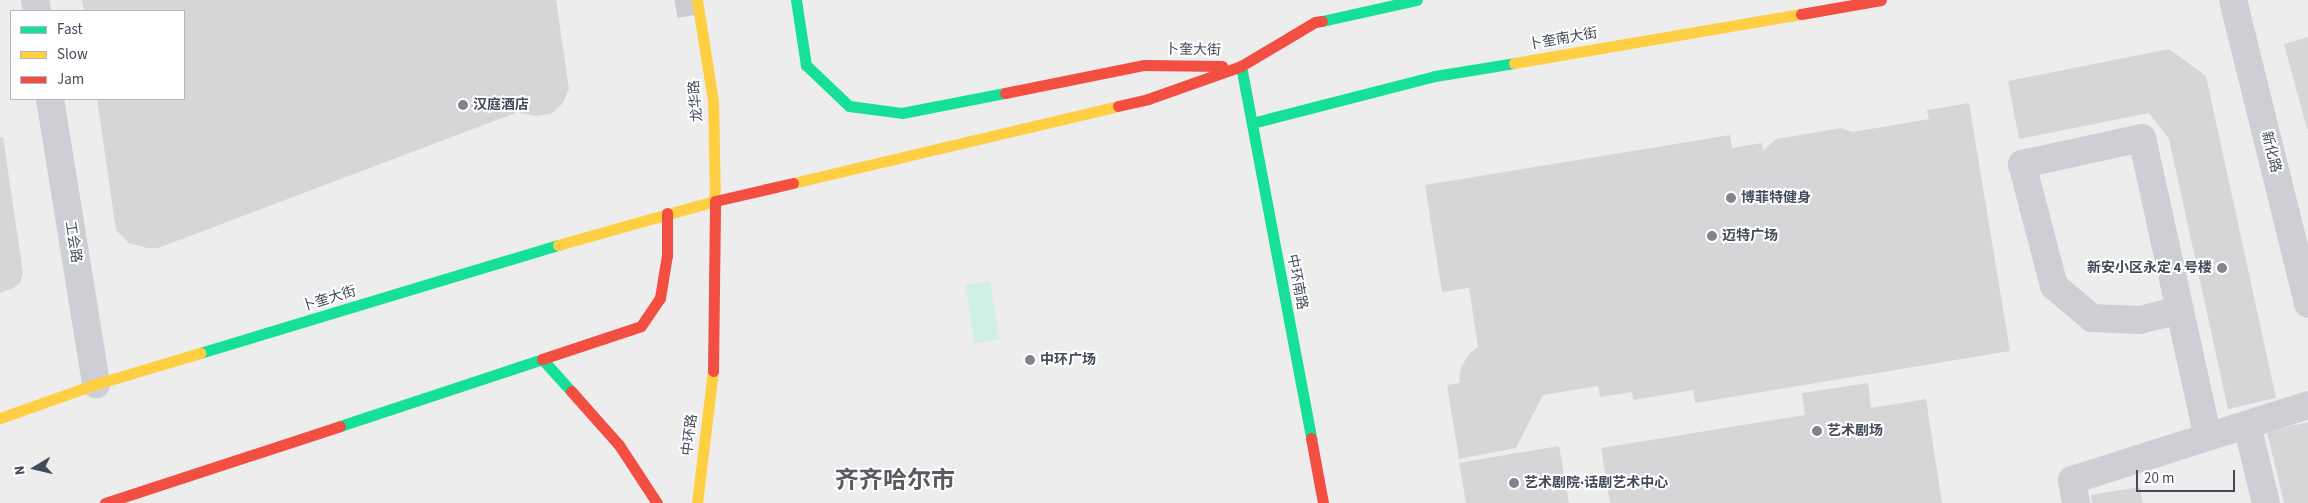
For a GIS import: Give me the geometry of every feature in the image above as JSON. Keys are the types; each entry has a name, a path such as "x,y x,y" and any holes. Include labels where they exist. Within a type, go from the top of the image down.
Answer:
{"main road":[{"name":"龙华路","path":"697,0 713,101 715,201 713,371"},
{"name":"卜奎大街","path":"796,0 806,65 849,106 902,113 1144,65 1241,66"},
{"path":"1241,66 1315,22 1350,7 1416,0"},
{"name":"卜奎南大街","path":"1252,123 1435,76 1881,0"},
{"name":"卜奎大街","path":"0,418 96,384 667,213 1148,98 1241,66"},
{"name":"中环南路","path":"1241,66 1323,503"},
{"path":"105,503 641,326 660,298 667,254 667,213"},
{"path":"542,359 619,445 657,503"},
{"name":"中环路","path":"697,503 713,371"}],"street":[{"name":"新化路","path":"2233,0 2308,304"},
{"name":"工会路","path":"50,100 96,384"},
{"path":"2180,310 2140,320 2092,318 2054,286 2022,164 2142,138 2180,310 2208,437"},
{"path":"2070,495 2208,437 2308,405"},
{"path":"2247,425 2266,503"}],"green space":[{"path":"990,281 999,339 975,343 965,285"}],"building":[{"path":"82,0 556,0 569,89 563,103 551,114 534,116 518,112 158,248 147,248 129,243 116,230 97,100 185,100 185,10 84,10"},
{"path":"2308,37 2308,129 2307,129 2284,44"},
{"name":"新安小区永定 4 号楼","path":"2169,49 2206,76 2276,398 2228,409 2169,139 2149,113 2019,139 2008,81"},
{"name":"迈特广场","path":"1969,103 2010,351 1695,403 1693,390 1633,400 1632,392 1600,397 1598,386 1543,395 1516,448 1459,459 1447,385 1459,383 1461,367 1469,354 1478,347 1469,288 1442,292 1425,185 1730,135 1732,148 1762,143 1763,151 1776,139 1841,128 1853,132 1929,119 1927,110"},
{"path":"0,137 3,137 23,273 20,283 0,293"},
{"name":"艺术剧场","path":"1868,383 1871,408 1926,399 1942,503 1610,503 1601,448 1805,415 1802,393"},
{"path":"2308,422 2308,503 2284,503 2267,432"},
{"name":"艺术剧院·话剧艺术中心","path":"1559,446 1569,503 1466,503 1459,463"},
{"path":"2140,487 2143,503 2092,503 2091,495"}],"tunnel":[{"path":"675,4 701,0"}],"traffic: fast":[{"path":"796,0 806,65 849,106 902,113 1005,93"},
{"path":"1322,21 1417,0"},
{"path":"1252,123 1435,76 1514,63"},
{"path":"1241,66 1311,438"},
{"path":"200,353 558,245"},
{"path":"340,426 542,359 571,391"}],"traffic: slow":[{"path":"558,245 715,201 713,101 697,0"},
{"path":"1514,63 1801,14"},
{"path":"793,183 1118,106"},
{"path":"0,418 96,384 200,353"},
{"path":"697,503 713,371"}],"traffic: jam":[{"path":"1801,14 1881,0"},
{"path":"1118,106 1148,99 1241,66 1315,22 1322,21"},
{"path":"1005,93 1144,65 1222,66"},
{"path":"713,371 715,201 793,183"},
{"path":"542,359 641,326 660,298 667,255 667,213"},
{"path":"571,391 619,445 657,503"},
{"path":"105,503 340,426"},
{"path":"1311,438 1323,503"}],"place":[{"name":"汉庭酒店","path":"463,105"},
{"name":"博菲特健身","path":"1731,198"},
{"name":"迈特广场","path":"1712,236"},
{"name":"新安小区永定 4 号楼","path":"2222,268"},
{"name":"中环广场","path":"1030,360"},
{"name":"艺术剧场","path":"1817,431"},
{"name":"艺术剧院·话剧艺术中心","path":"1514,483"}],"district":[{"name":"齐齐哈尔市","path":"895,481"}]}
